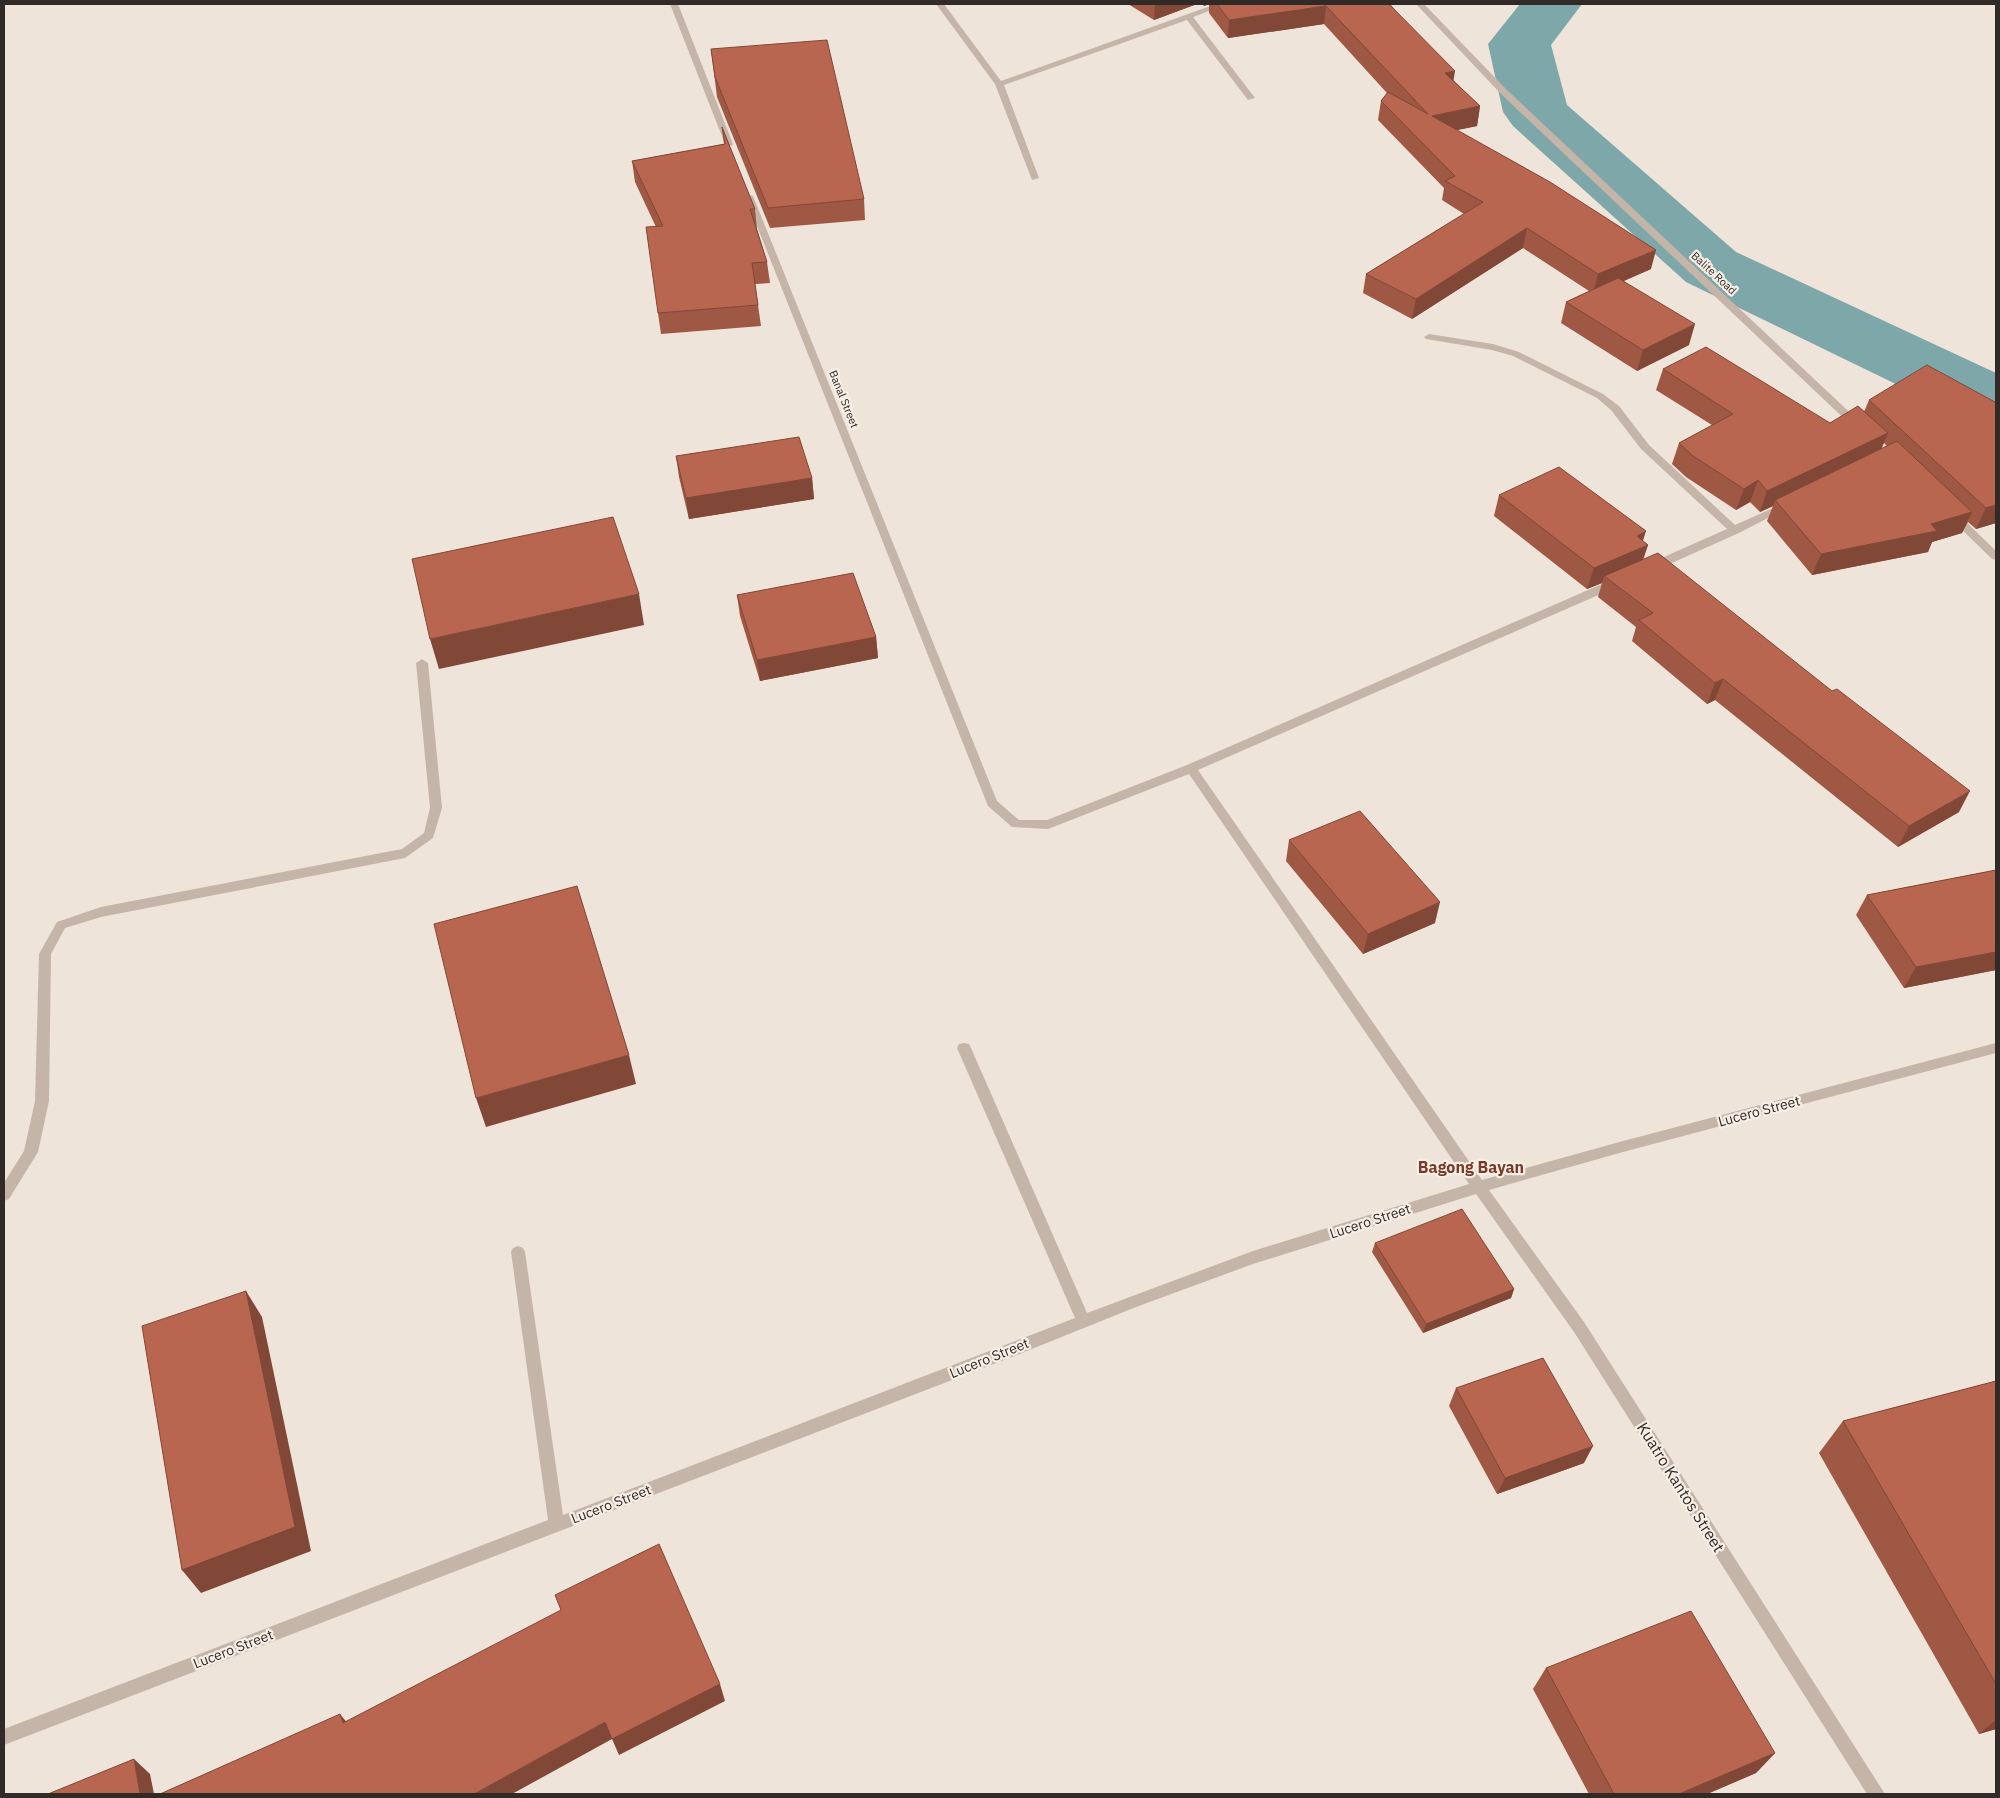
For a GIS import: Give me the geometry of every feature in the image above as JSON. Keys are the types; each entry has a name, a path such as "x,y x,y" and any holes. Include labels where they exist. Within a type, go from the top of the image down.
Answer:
{"street":[{"path":"674,4 735,158"},
{"path":"940,4 999,84 1035,178"},
{"path":"999,84 1223,4"},
{"name":"Balite Road","path":"1420,4 1504,92 1868,435"},
{"path":"1188,16 1251,98"},
{"name":"Banal Street","path":"746,186 992,803 1016,824 1048,825 1191,768"},
{"path":"1429,337 1492,347 1516,354 1600,396 1615,408 1645,447 1735,531"},
{"path":"1644,571 1795,502"},
{"path":"1948,510 1996,557"},
{"path":"1191,768 1626,578"},
{"path":"4,1195 31,1152 42,1102 45,954 61,925 101,912 405,853 429,835 436,808 422,662"},
{"name":"Kuatro Kantos Street","path":"1191,768 1478,1185 1579,1326 1877,1794"},
{"path":"964,1048 1083,1320"},
{"name":"Lucero Street","path":"4,1737 1012,1350 1151,1293 1478,1185 1996,1048"},
{"path":"518,1252 557,1525"}],"building":[{"path":"1217,4 1389,4 1455,71 1445,73 1480,106 1432,116 1550,182 1656,250 1598,274 1527,228 1416,299 1366,274 1483,202 1445,181 1455,176 1381,101 1388,92 1428,114 1326,6 1229,20"},
{"path":"827,40 864,199 768,208 715,77 711,49"},
{"path":"722,127 755,209 750,209 767,262 752,263 758,305 658,313 646,227 663,226 632,161 725,144"},
{"path":"1618,278 1695,324 1643,350 1566,302"},
{"path":"1706,347 1830,423 1858,406 1888,433 1767,491 1758,480 1744,489 1693,456 1679,443 1733,414 1663,369"},
{"path":"1927,365 1996,402 1996,505 1986,508 1869,400"},
{"path":"799,437 812,478 686,498 676,456"},
{"path":"1897,441 1972,512 1931,524 1937,531 1821,554 1775,500"},
{"path":"1559,467 1646,531 1637,536 1648,545 1594,568 1499,495"},
{"path":"613,517 639,594 430,639 412,559"},
{"path":"1658,553 1832,691 1837,689 1970,791 1909,826 1723,679 1715,683 1639,620 1653,613 1604,576"},
{"path":"853,573 876,637 757,660 737,595"},
{"path":"1360,811 1440,902 1368,934 1289,840"},
{"path":"1996,870 1996,952 1916,967 1867,895"},
{"path":"577,886 629,1055 476,1098 434,924"},
{"path":"1462,1209 1514,1289 1426,1324 1375,1243"},
{"path":"246,1291 295,1527 182,1570 142,1326"},
{"path":"1543,1358 1593,1446 1505,1478 1456,1388"},
{"path":"1996,1381 1996,1684 1843,1421"},
{"path":"659,1544 720,1684 612,1739 605,1722 474,1794 160,1794 340,1714 343,1723 561,1610 555,1595"},
{"path":"1691,1611 1775,1753 1679,1794 1614,1794 1546,1668"},
{"path":"134,1759 140,1794 48,1794"}],"waterway":[{"path":"1552,4 1519,44 1536,112 1711,267 1970,391 1996,396"}],"district":[{"name":"Bagong Bayan","path":"1471,1167"}]}
